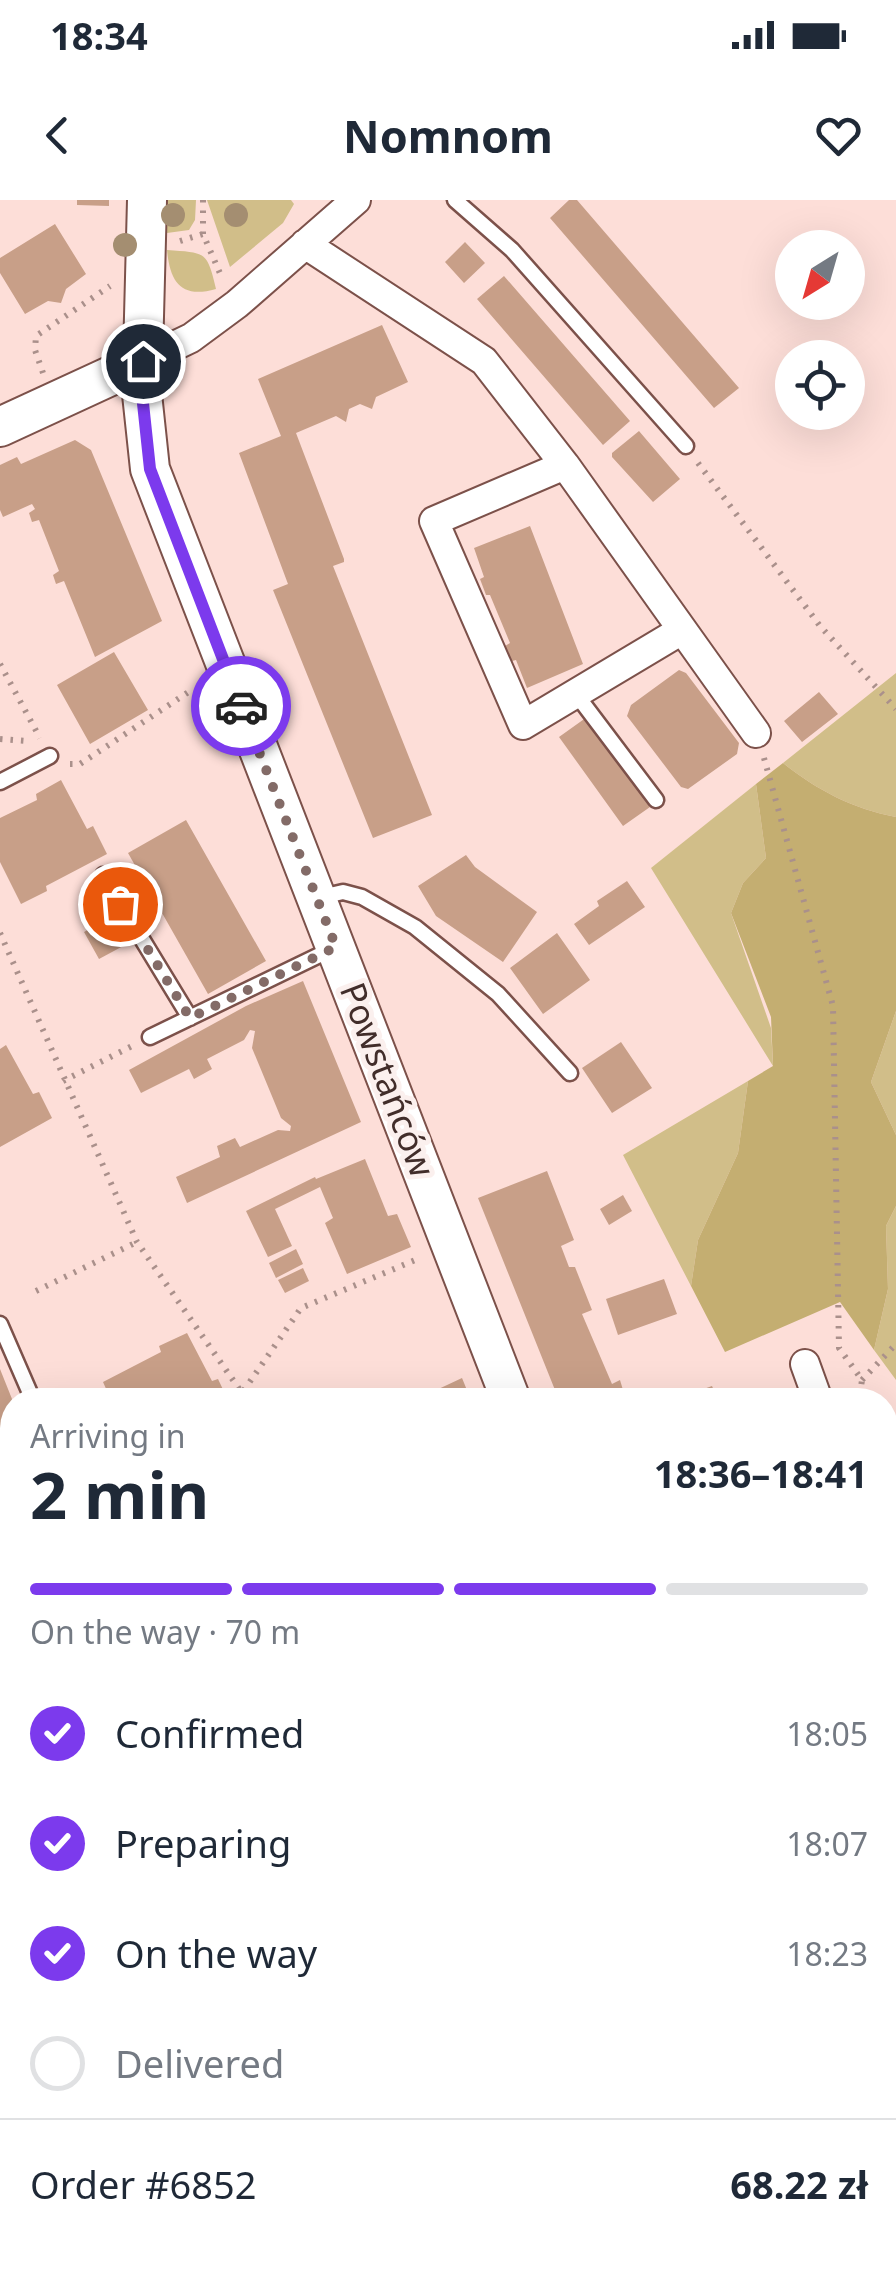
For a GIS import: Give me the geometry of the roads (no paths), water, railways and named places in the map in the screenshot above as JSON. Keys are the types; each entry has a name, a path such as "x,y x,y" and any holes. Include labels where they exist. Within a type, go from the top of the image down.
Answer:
{"street":[{"name":"Powstańców","path":"147,200 142,394 150,469 506,1388"},
{"path":"0,427 191,338 306,244 345,203"},
{"path":"306,244 484,361 564,465 756,733"},
{"path":"564,465 434,521 523,725 682,630"},
{"path":"804,1364 813,1388"}],"lane":[{"path":"454,200 512,250 686,446"},
{"path":"576,694 656,800"},
{"path":"0,782 50,756"},
{"path":"103,875 190,1018"},
{"path":"316,898 342,892 362,897 415,927 498,994 570,1073"},
{"path":"150,1037 336,947"},
{"path":"0,1324 28,1388"}]}
